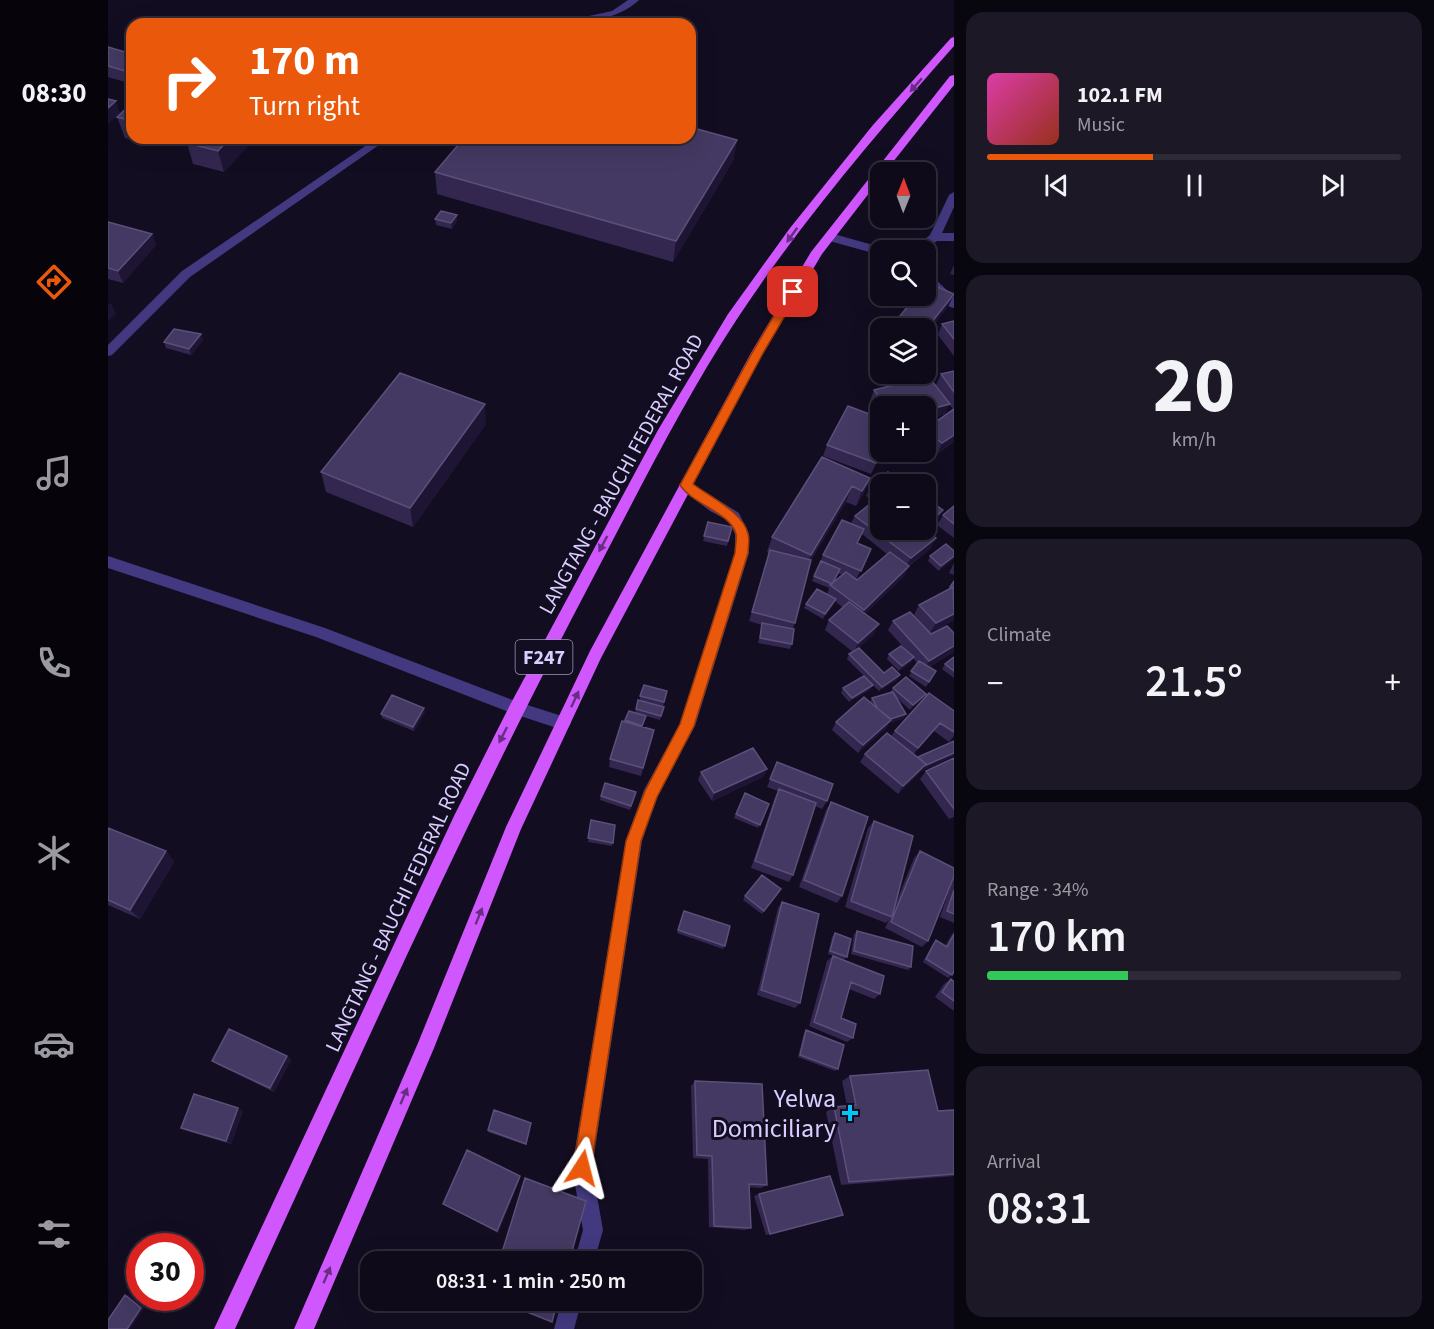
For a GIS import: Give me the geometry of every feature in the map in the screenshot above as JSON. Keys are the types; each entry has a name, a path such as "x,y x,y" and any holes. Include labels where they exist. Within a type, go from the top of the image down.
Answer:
{"main road":[{"name":"LANGTANG - BAUCHI FEDERAL ROAD","path":"225,1329 460,821 516,708 663,433 732,317 794,231 870,135 954,40"},
{"name":"F247","path":"304,1329 425,1048 514,827 595,655 757,353 817,252 954,78"}],"street":[{"path":"586,18 615,12 634,0"},
{"path":"108,352 186,274 375,144"},
{"path":"931,240 935,237 954,195"},
{"path":"830,237 870,248"},
{"path":"935,237 954,237"},
{"path":"936,287 954,304"},
{"path":"587,1251 593,1230 582,1168 634,841 650,795 687,726 741,553 742,534 734,517 715,507 686,485"},
{"path":"108,562 320,632 516,708 563,723"},
{"path":"564,1329 569,1311"}],"building":[{"path":"108,47 126,52 126,71 108,66"},
{"path":"108,99 116,101 108,108"},
{"path":"126,109 126,119 117,117"},
{"path":"696,129 737,140 676,241 435,172 459,144 696,144"},
{"path":"191,144 224,144 218,151"},
{"path":"441,211 457,215 451,223 435,219"},
{"path":"108,222 152,234 118,271 108,268"},
{"path":"936,286 954,294 935,318 900,316 908,306 936,306"},
{"path":"954,321 954,339 942,324"},
{"path":"174,329 201,334 189,349 164,342"},
{"path":"954,371 954,392 941,374"},
{"path":"400,373 485,404 410,508 321,472"},
{"path":"897,384 934,384 950,404 936,408 936,396 878,396 874,390"},
{"path":"848,406 870,414 870,461 827,445"},
{"path":"954,409 954,435 942,443 936,438 936,422"},
{"path":"822,457 870,478 862,491 852,486 811,555 772,537"},
{"path":"870,504 870,527 855,516"},
{"path":"936,505 943,510 936,516"},
{"path":"954,506 954,524 943,515"},
{"path":"842,520 864,529 857,543 871,549 861,571 823,555"},
{"path":"708,522 732,527 728,541 704,536"},
{"path":"887,540 934,540 911,558"},
{"path":"946,544 954,551 954,556 941,566 930,556"},
{"path":"770,550 811,560 795,623 752,612"},
{"path":"890,552 909,566 864,610 830,585 846,572 857,580"},
{"path":"821,561 840,569 832,584 814,576"},
{"path":"953,587 954,614 936,623 919,605"},
{"path":"817,589 836,599 825,614 806,604"},
{"path":"849,602 879,624 858,643 829,620"},
{"path":"910,612 931,634 947,626 954,633 954,646 929,661 893,621"},
{"path":"762,623 794,629 792,644 760,638"},
{"path":"901,646 914,657 902,666 889,654"},
{"path":"859,648 884,673 892,667 900,675 882,687 849,654"},
{"path":"954,657 954,671 945,664"},
{"path":"919,661 936,671 929,682 911,671"},
{"path":"864,676 873,685 852,698 843,688"},
{"path":"906,677 926,694 913,705 893,688"},
{"path":"644,685 667,691 664,702 640,696"},
{"path":"893,692 906,714 891,719 878,709 872,698"},
{"path":"929,693 954,711 954,732 940,723 918,748 895,731"},
{"path":"392,695 424,708 413,727 381,714"},
{"path":"864,697 891,720 863,745 836,722"},
{"path":"638,700 664,707 661,716 636,709"},
{"path":"629,711 646,716 642,726 625,720"},
{"path":"622,721 654,730 643,768 610,759"},
{"path":"887,733 926,764 903,786 865,754"},
{"path":"954,741 954,753 924,766 926,764 918,757"},
{"path":"753,748 767,769 714,793 701,772"},
{"path":"954,758 954,809 926,771"},
{"path":"777,762 833,784 827,801 770,779"},
{"path":"605,783 636,792 631,806 601,796"},
{"path":"779,789 816,803 793,875 755,861"},
{"path":"745,793 769,804 760,825 736,814"},
{"path":"831,802 868,817 842,896 804,880"},
{"path":"591,820 615,825 613,843 588,838"},
{"path":"874,821 913,836 892,917 851,901"},
{"path":"108,828 166,851 130,910 108,900"},
{"path":"920,851 954,868 954,876 928,941 891,922"},
{"path":"762,875 781,889 764,911 745,896"},
{"path":"954,890 954,914 947,911"},
{"path":"782,902 819,914 800,1003 761,990"},
{"path":"684,911 730,926 725,946 678,930"},
{"path":"857,931 913,946 911,967 854,951"},
{"path":"835,933 851,939 847,957 830,951"},
{"path":"954,934 954,971 952,975 926,959 936,940 947,947"},
{"path":"833,956 884,976 880,994 851,982 841,1018 856,1024 853,1038 814,1022"},
{"path":"951,979 954,982 954,1001 942,992"},
{"path":"229,1029 287,1056 270,1088 212,1061"},
{"path":"806,1030 844,1045 838,1069 800,1055"},
{"path":"928,1070 938,1111 954,1110 954,1174 849,1182 834,1107 856,1105 850,1076"},
{"path":"695,1081 762,1084 767,1185 749,1184 751,1228 714,1226 712,1156 697,1155"},
{"path":"194,1094 238,1108 226,1141 181,1128"},
{"path":"494,1110 531,1123 526,1144 488,1130"},
{"path":"467,1150 520,1176 497,1231 443,1204"},
{"path":"830,1176 843,1215 770,1234 759,1194"},
{"path":"525,1178 586,1201 572,1251 502,1251"},
{"path":"125,1295 126,1311 139,1311 127,1329 108,1329 108,1320"},
{"path":"524,1311 555,1311 552,1322"}],"place":[{"name":"Yelwa Domiciliary","path":"850,1113"}],"route":[{"path":"582,1168 634,841 650,795 687,726 741,553 742,534 734,517 715,507 686,485 757,353 793,292"}]}
